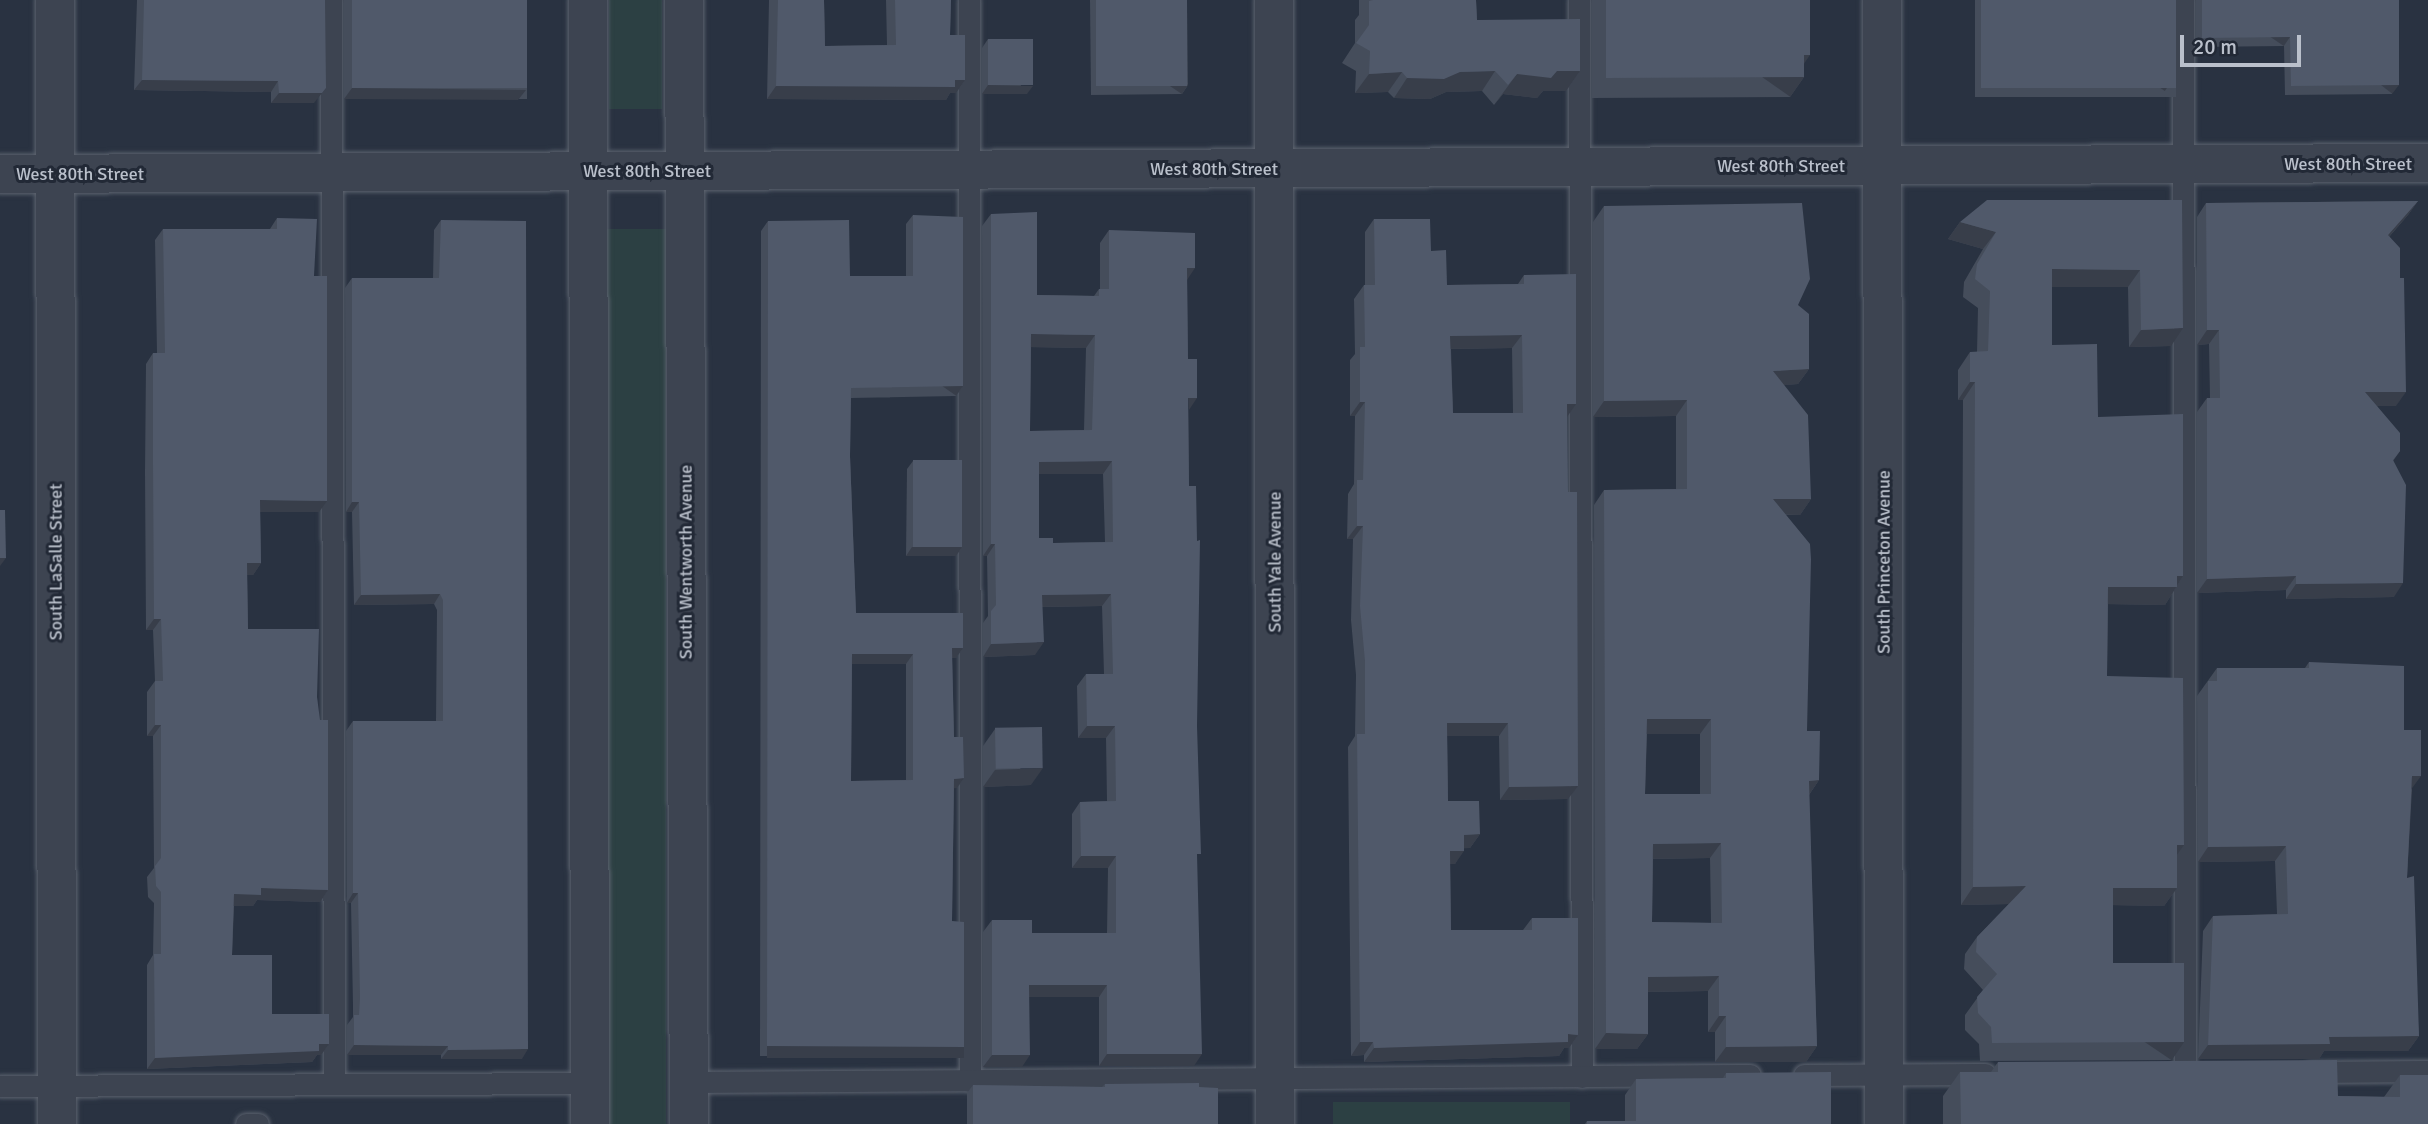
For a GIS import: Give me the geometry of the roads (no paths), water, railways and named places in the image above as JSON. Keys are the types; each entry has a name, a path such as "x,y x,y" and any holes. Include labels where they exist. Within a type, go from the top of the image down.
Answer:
{"street":[{"name":"South LaSalle Street","path":"55,0 57,1124"},
{"path":"588,0 590,1124"},
{"name":"South Wentworth Avenue","path":"684,0 689,1124"},
{"name":"South Yale Avenue","path":"1274,0 1275,1124"},
{"name":"South Princeton Avenue","path":"1882,0 1884,1124"},
{"name":"West 80th Street","path":"0,174 2428,163"}],"lane":[{"path":"331,0 334,1084"},
{"path":"969,0 970,1081"},
{"path":"1579,0 1582,1076"},
{"path":"2183,0 2185,1073"},
{"path":"2293,1072 2428,1071"},
{"path":"2158,1073 2212,1073"},
{"path":"689,1082 2007,1074"},
{"path":"0,1086 589,1083"},
{"path":"246,1124 258,1124"}]}
